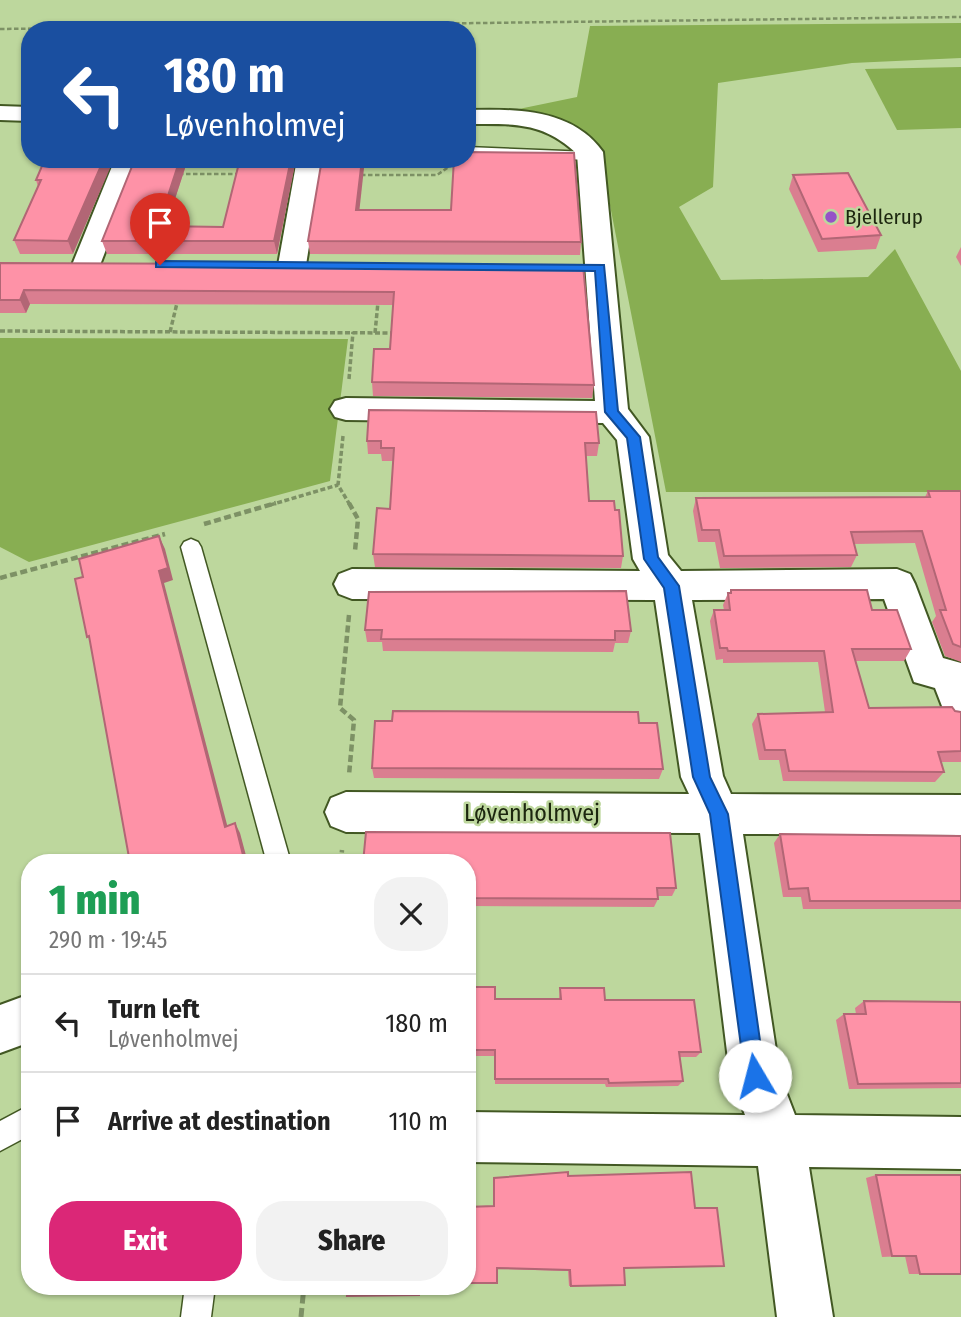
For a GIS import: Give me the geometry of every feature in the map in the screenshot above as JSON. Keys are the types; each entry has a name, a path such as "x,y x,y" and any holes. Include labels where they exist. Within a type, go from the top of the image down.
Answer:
{"street":[{"path":"0,113 21,114"},
{"path":"476,117 516,117 548,122 573,134 590,156 587,267 612,412 633,437 651,559 671,586 702,777 719,814 755,1076 780,1142 805,1317"},
{"path":"86,265 124,168"},
{"path":"291,265 308,168"},
{"path":"346,410 612,412"},
{"path":"352,584 897,584 928,670 950,676 961,706"},
{"name":"Løvenholmvej","path":"346,812 961,815"},
{"path":"0,1029 21,1021"},
{"path":"476,1137 961,1143"}],"lane":[{"path":"476,151 590,156"},
{"path":"191,547 276,854"},
{"path":"0,1137 21,1124"},
{"path":"196,1317 199,1295"}],"path":[{"path":"476,24 961,18"},
{"path":"0,29 21,29"},
{"path":"170,332 179,292"},
{"path":"375,332 379,293"},
{"path":"0,331 402,333"},
{"path":"302,1317 303,1295"}],"green space":[{"path":"961,23 961,58 852,63 718,83 713,187 679,207 721,280 868,277 895,249 961,371 961,492 666,492 599,149 561,121 514,110 577,97 590,26"},
{"path":"961,67 961,128 897,130 865,69"},
{"path":"0,338 348,339 330,481 29,562 0,547"}],"building":[{"path":"476,152 574,153 581,242 308,241 320,168 361,168 356,210 451,210 453,168 476,168"},
{"path":"41,168 100,168 68,241 14,240 41,180 36,180"},
{"path":"131,168 177,168 158,226 223,227 238,168 289,168 274,241 102,241"},
{"path":"848,173 881,235 822,239 793,175"},
{"path":"0,263 583,265 594,385 372,382 374,349 390,349 394,292 24,290 20,300 0,300"},
{"path":"369,410 596,412 599,443 585,443 589,501 614,501 615,510 619,510 623,556 373,554 377,508 390,509 394,448 381,448 381,441 367,441"},
{"path":"928,491 961,491 961,647 953,644 940,610 946,610 922,531 851,532 857,555 724,556 719,530 702,530 696,498 930,497"},
{"path":"159,536 168,568 159,571 225,827 235,823 243,854 128,854 89,636 87,637 75,579 83,577 79,559"},
{"path":"731,590 867,590 872,610 897,610 911,649 852,649 869,708 952,707 961,712 961,751 938,752 944,772 789,771 785,750 765,750 758,714 833,712 824,651 728,651 727,648 720,648 714,610 730,610 728,593 731,593"},
{"path":"626,591 631,631 615,631 615,640 381,639 382,630 365,630 369,592"},
{"path":"393,711 638,712 639,723 657,723 663,769 372,768 375,721 392,721"},
{"path":"366,832 670,833 676,888 657,888 658,899 476,898 476,854 364,854"},
{"path":"780,834 961,836 961,901 810,901 808,888 789,889"},
{"path":"476,987 495,987 495,999 561,999 560,988 604,988 605,1000 694,1000 701,1052 679,1052 683,1081 609,1083 608,1079 495,1079 495,1050 476,1050"},
{"path":"864,1001 961,1002 961,1083 858,1084 844,1014 866,1014"},
{"path":"568,1172 568,1176 691,1172 695,1208 717,1208 724,1266 624,1268 625,1285 571,1286 570,1270 497,1268 497,1283 476,1283 476,1207 494,1206 494,1178"},
{"path":"876,1175 961,1175 961,1274 920,1274 916,1256 892,1256"},
{"path":"347,1295 419,1295 347,1296"}],"place":[{"name":"Bjellerup","path":"831,217"}],"route":[{"path":"160,265 600,267 612,412 633,437 651,559 671,586 702,777 719,814 755,1076"}]}
